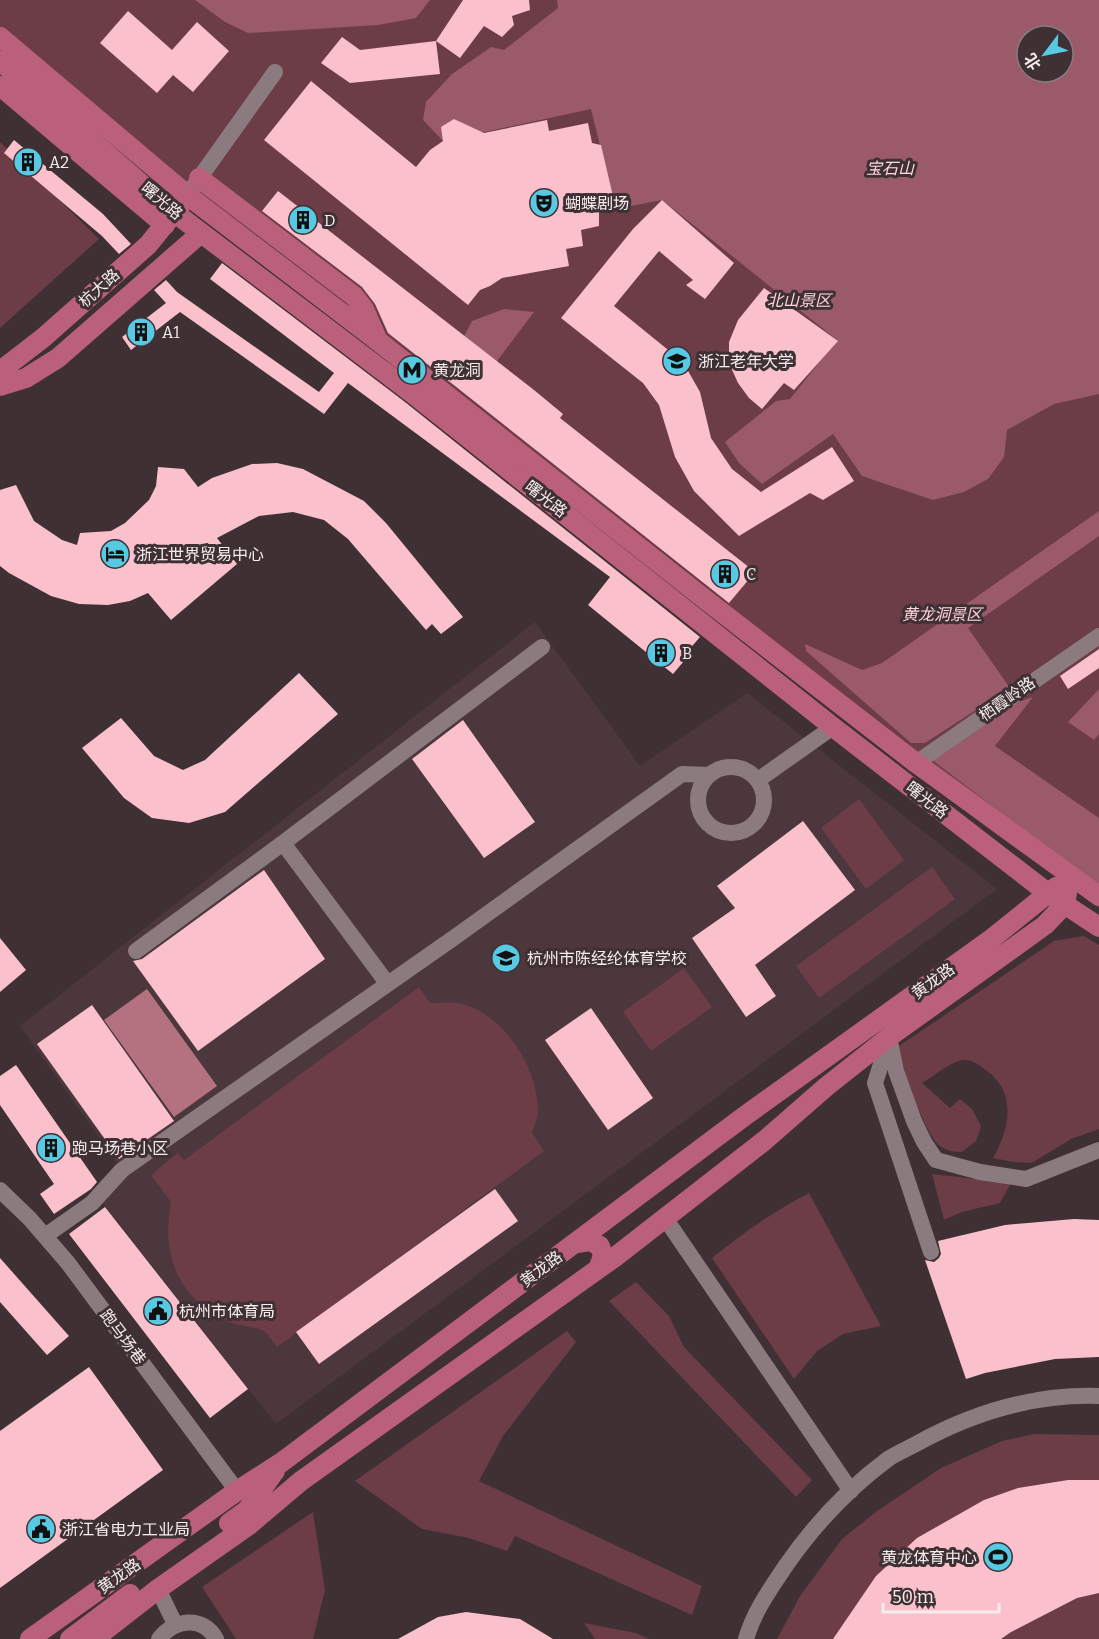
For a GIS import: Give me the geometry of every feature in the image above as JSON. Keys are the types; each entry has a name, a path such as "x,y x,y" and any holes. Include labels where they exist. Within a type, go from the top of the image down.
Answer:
{"main road":[{"name":"曙光路","path":"0,37 187,195 378,341 916,763 1099,896"},
{"name":"曙光路","path":"0,62 170,219 201,233 421,400 833,727 1057,899 1099,927"},
{"path":"0,86 170,219"},
{"path":"199,178 354,296 364,309 378,341"},
{"name":"杭大路","path":"0,371 148,245 187,195"},
{"path":"0,386 26,378 58,358 201,233"},
{"path":"1057,899 1070,875"},
{"name":"黄龙路","path":"94,1639 158,1588 249,1525 301,1481 598,1269 665,1218 764,1141 827,1086 889,1037 1045,925 1057,899"},
{"name":"黄龙路","path":"30,1639 237,1491 282,1462 746,1115 990,940 1057,899"},
{"path":"577,1243 590,1241 600,1246 603,1256 598,1269"},
{"path":"70,1639 247,1510 282,1462"}],"street":[{"path":"187,195 275,72"},
{"name":"栖霞岭路","path":"916,763 1099,636"},
{"path":"136,951 283,843 542,646"},
{"path":"758,780 833,727"},
{"path":"740,768 758,780 763,790 764,801 757,821 749,828 728,833 708,824 698,805 702,784 709,775 718,769 740,768"},
{"path":"45,1236 92,1203 122,1170 455,937 682,774 709,775"},
{"path":"283,843 387,983"},
{"path":"889,1037 875,1083 931,1252"},
{"path":"889,1037 896,1071 914,1121 936,1160 980,1172 1026,1179 1099,1150"},
{"name":"跑马场巷","path":"0,1190 68,1263 237,1491"},
{"path":"665,1218 851,1491"},
{"path":"746,1639 764,1596 818,1523 890,1458 950,1426 1018,1403 1072,1395 1099,1396"},
{"path":"158,1588 175,1624"},
{"path":"159,1639 175,1624 185,1622 206,1627 216,1639"}],"shaded area":[{"name":"杭州市陈经纶体育学校","path":"535,622 640,766 747,693 997,889 276,1424 99,1198 122,1170 20,1026"},
{"path":"147,989 217,1086 174,1117 104,1020"}],"green space":[{"name":"北山景区","path":"0,0 1099,0 1099,908 989,829 531,471 184,204 0,55"},
{"path":"195,0 430,0 416,18 378,25 248,33 225,22"},
{"name":"宝石山","path":"557,0 1099,0 1099,394 1054,404 1007,430 1004,457 988,479 964,492 933,500 862,476 833,434 762,484 739,463 725,442 776,401 790,399 837,340 662,200 616,209 591,109 443,141 423,120 426,102 452,74 491,47 504,50 558,8"},
{"path":"0,142 99,239 0,328"},
{"path":"504,309 534,312 494,365 461,342 472,321"},
{"path":"1099,511 1099,536 968,628 1010,688 925,743 911,743 806,651 805,644 862,670 882,663"},
{"path":"1099,689 1099,734 1094,740 1068,722"},
{"path":"1033,697 995,746 1099,818 1099,887 932,760 1017,702"},
{"path":"859,799 904,860 866,889 821,828"},
{"path":"932,867 955,899 819,998 796,966"},
{"path":"1084,936 1099,945 1099,1129 1071,1139 1032,1163 993,1158 1007,1122 1006,1098 994,1077 976,1063 962,1060 922,1083 950,1108 960,1099 972,1109 981,1126 976,1141 962,1152 951,1151 940,1146 921,1115 896,1048 1054,941"},
{"path":"684,968 712,1007 651,1051 623,1012"},
{"path":"419,987 430,1003 458,1003 474,1008 489,1017 515,1044 532,1077 538,1111 532,1133 544,1151 277,1347 262,1330 234,1324 212,1313 186,1288 177,1274 169,1240 171,1202 151,1175 178,1153 184,1160"},
{"path":"932,1174 1011,1183 1000,1203 962,1212 944,1220"},
{"path":"809,1193 881,1326 843,1334 817,1351 794,1379 712,1258 759,1223"},
{"path":"636,1282 669,1316 684,1347 812,1480 796,1497 609,1301"},
{"path":"567,1331 576,1342 503,1436 479,1481 702,1586 692,1615 515,1536 507,1551 469,1538 422,1529 355,1481"},
{"path":"1034,1434 1099,1435 1099,1639 777,1639 800,1596 842,1539 877,1511 941,1468 1002,1441"},
{"path":"313,1512 325,1590 313,1639 236,1639 202,1587"},
{"path":"584,1623 636,1633 649,1639 595,1639"}],"building":[{"path":"463,0 529,0 530,10 512,16 514,25 502,37 484,26 460,58 436,41"},
{"path":"128,11 172,50 197,22 229,51 193,92 173,75 157,93 100,43"},
{"path":"342,37 360,50 436,41 440,74 350,83 321,63"},
{"path":"311,81 416,167 430,150 443,141 441,127 454,119 484,133 547,120 549,131 588,123 592,143 601,145 616,209 599,213 599,226 581,230 583,246 566,249 569,266 502,278 480,290 468,305 264,140"},
{"path":"14,140 103,214 131,244 119,254 102,236 4,153"},
{"path":"278,191 534,390 563,414 560,418 755,572 729,603 388,333 375,304 362,287 262,211"},
{"path":"662,200 734,263 705,299 686,285 693,280 659,251 614,306 683,362 700,392 711,438 732,469 761,492 832,447 854,481 823,500 810,493 739,536 694,491 675,457 659,405 643,383 561,318 633,229"},
{"path":"222,263 405,402 700,637 681,659 684,661 673,674 588,605 610,577 348,383 324,414 180,312 131,350 122,337 166,303 154,290 166,280 177,292 319,392 334,373 210,279"},
{"path":"764,288 838,341 794,390 784,383 762,409 749,398 738,383 729,363 729,342 738,320"},
{"name":"浙江世界贸易中心","path":"277,463 303,469 364,501 386,523 463,617 441,634 432,624 426,630 348,539 324,520 293,512 259,516 217,538 237,564 171,620 148,593 130,601 108,605 79,604 51,596 0,566 0,490 16,485 34,521 62,540 77,545 80,533 111,531 125,523 149,500 156,486 158,467 184,469 198,487 212,478 252,464"},
{"path":"1099,649 1099,668 1068,689 1060,676"},
{"path":"299,673 338,714 225,812 189,823 152,818 124,798 82,748 121,718 154,756 183,770 205,760"},
{"path":"463,720 535,822 484,858 412,759"},
{"path":"803,821 855,890 755,965 776,996 746,1017 692,938 735,908 717,886"},
{"path":"264,870 325,959 198,1051 133,961 142,959"},
{"path":"0,938 26,970 0,992"},
{"path":"92,1005 174,1121 119,1159 37,1044"},
{"path":"591,1008 653,1098 608,1130 545,1040"},
{"name":"跑马场巷小区","path":"16,1065 97,1182 91,1189 54,1214 40,1194 54,1184 0,1105 0,1076"},
{"path":"495,1189 518,1221 319,1364 296,1332"},
{"name":"杭州市体育局","path":"105,1207 248,1389 210,1418 69,1234"},
{"path":"1074,1219 1099,1220 1099,1357 1055,1359 966,1379 925,1260 934,1262 939,1258 941,1254 938,1241 1005,1225"},
{"path":"0,1258 69,1336 47,1355 0,1302"},
{"name":"浙江省电力工业局","path":"89,1367 163,1470 0,1588 0,1431"},
{"name":"黄龙体育中心","path":"1068,1480 1099,1480 1099,1593 1077,1598 1001,1639 833,1639 876,1576 917,1538 984,1500 1018,1488"},
{"path":"466,1612 520,1619 553,1639 398,1639 438,1617"}],"place":[{"name":"A2","path":"28,162"},
{"name":"蝴蝶剧场","path":"544,203"},
{"name":"D","path":"303,220"},
{"name":"A1","path":"141,332"},
{"name":"浙江老年大学","path":"677,361"},
{"name":"黄龙洞","path":"412,370"},
{"name":"浙江世界贸易中心","path":"115,554"},
{"name":"C","path":"725,574"},
{"name":"B","path":"661,653"},
{"name":"杭州市陈经纶体育学校","path":"506,958"},
{"name":"跑马场巷小区","path":"51,1148"},
{"name":"杭州市体育局","path":"158,1311"},
{"name":"浙江省电力工业局","path":"41,1529"},
{"name":"黄龙体育中心","path":"998,1557"}],"park label":[{"name":"黄龙洞景区","path":"942,614"}]}
